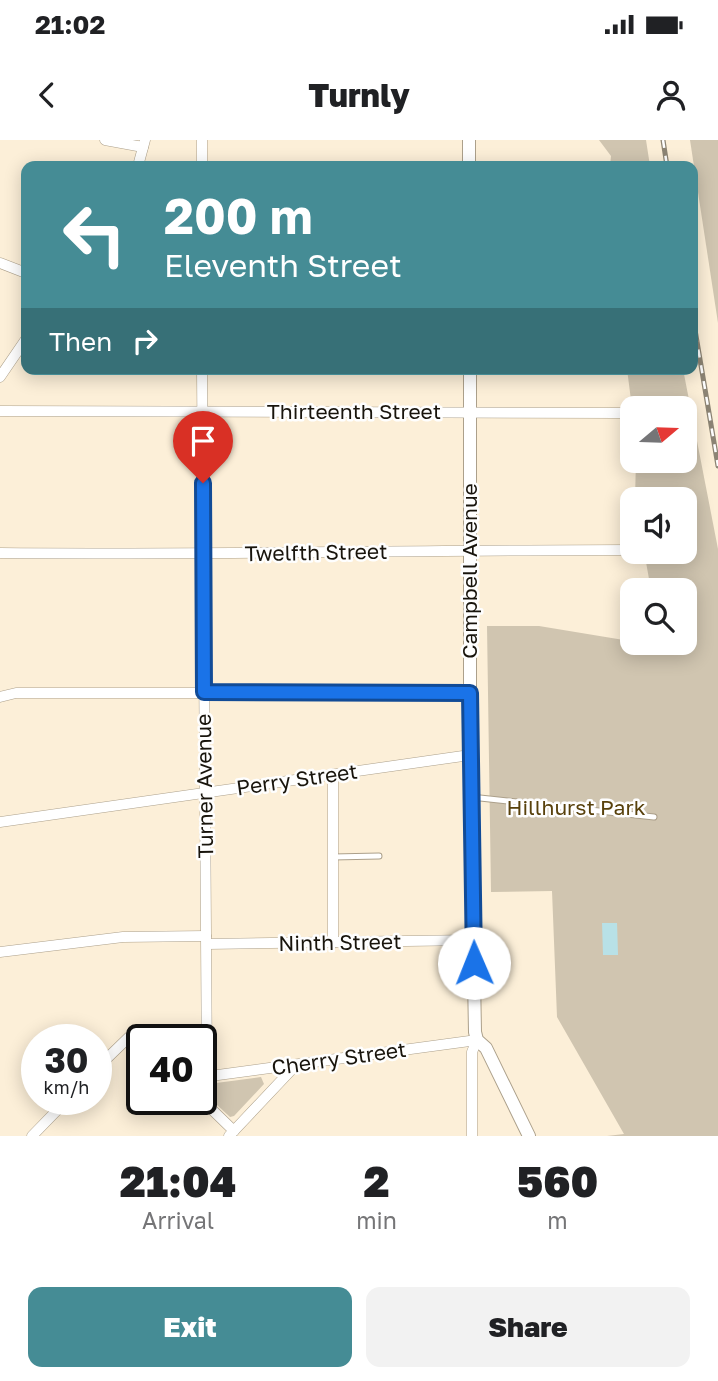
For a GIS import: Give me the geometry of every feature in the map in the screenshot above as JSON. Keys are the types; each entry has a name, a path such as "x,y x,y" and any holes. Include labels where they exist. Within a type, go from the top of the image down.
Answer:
{"street":[{"path":"105,140 144,143 139,161"},
{"path":"202,140 202,161"},
{"path":"469,140 469,161"},
{"path":"0,263 21,271"},
{"path":"0,377 21,346"},
{"name":"Turner Avenue","path":"202,375 207,940 205,1024"},
{"name":"Campbell Avenue","path":"470,375 470,755 477,1040"},
{"name":"Thirteenth Street","path":"0,411 620,413"},
{"name":"Twelfth Street","path":"0,553 204,555 620,550"},
{"path":"0,697 16,693 470,693"},
{"name":"Perry Street","path":"0,822 470,755"},
{"path":"333,774 333,943"},
{"name":"Ninth Street","path":"0,951 123,936 333,943 474,940"},
{"path":"112,1053 126,1040"},
{"path":"472,1136 472,1052 477,1040 486,1048 529,1136"},
{"name":"Cherry Street","path":"217,1075 477,1040"},
{"path":"215,1115 231,1133 295,1066"},
{"path":"32,1136 52,1115"}],"lane":[{"path":"471,797 654,817"},
{"path":"333,857 379,856"}],"green space":[{"path":"599,140 646,140 649,161 610,161 611,156"},
{"path":"690,140 718,140 718,323 698,192 698,161 693,161"},
{"name":"Hillhurst Park","path":"628,375 684,375 688,396 630,396"},
{"name":"Hillhurst Park","path":"697,441 718,549 718,1136 607,1136 624,1134 557,1017 552,891 491,892 487,626 539,626 620,639 620,655 697,655 697,578 649,578 646,564 697,564 697,487 635,487 636,473 697,473"},
{"path":"261,1077 264,1084 230,1117 217,1105 217,1083"}],"water":[{"path":"602,923 617,923 618,955 603,955"}],"railway":[{"path":"663,140 666,161"},
{"path":"698,348 718,466"}],"route":[{"path":"203,483 204,692 470,693 474,963"}]}
